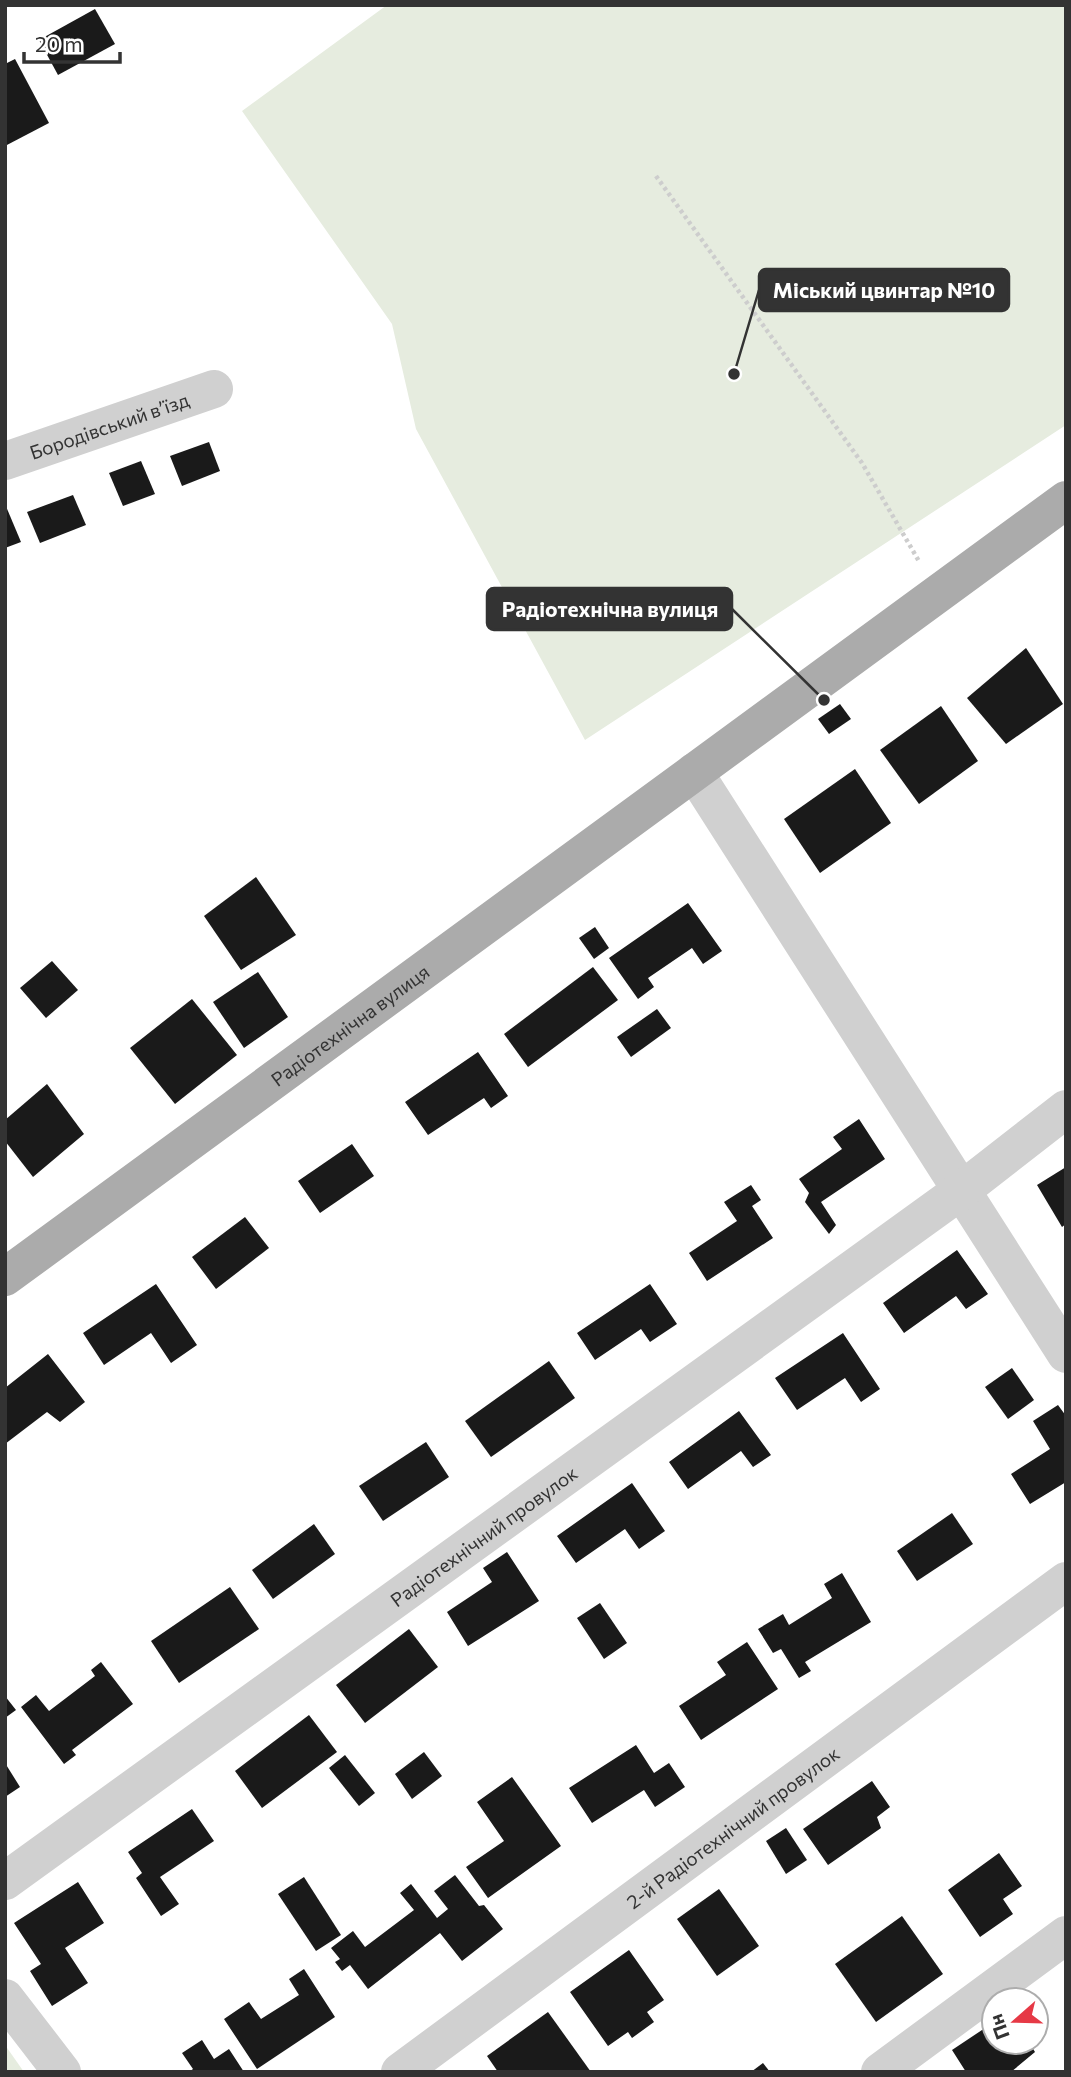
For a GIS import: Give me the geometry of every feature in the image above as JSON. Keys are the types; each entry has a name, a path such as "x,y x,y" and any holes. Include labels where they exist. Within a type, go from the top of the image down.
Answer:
{"main road":[{"name":"Радіотехнічна вулиця","path":"5,1277 1066,500"}],"street":[{"name":"Бородівський в’їзд","path":"5,461 214,388"},
{"path":"694,772 1066,1354"},
{"name":"Радіотехнічний провулок","path":"5,1881 962,1190 1066,1109"},
{"name":"2-й Радіотехнічний провулок","path":"400,2072 1066,1581"},
{"path":"880,2072 1066,1935"},
{"path":"5,1998 62,2072"}],"path":[{"path":"656,176 862,463 938,594"}],"shaded area":[{"path":"387,5 1066,5 1066,425 585,740 416,429 392,324 242,111"},
{"path":"5,2045 24,2072 5,2072"}],"building":[{"path":"95,9 115,44 58,75 39,40"},
{"path":"15,59 49,123 5,146 5,64"},
{"path":"209,442 220,471 182,486 170,456"},
{"path":"141,461 155,494 123,506 109,473"},
{"path":"73,495 86,525 40,543 27,512"},
{"path":"5,504 21,542 5,548"},
{"path":"1026,648 1063,704 1006,744 967,698"},
{"path":"840,704 851,719 829,734 818,719"},
{"path":"941,706 978,761 919,804 880,750"},
{"path":"855,769 891,823 820,873 784,819"},
{"path":"256,877 296,935 241,970 204,916"},
{"path":"688,903 722,951 703,964 692,948 648,978 654,987 638,999 609,958"},
{"path":"595,927 609,948 594,959 579,938"},
{"path":"52,961 78,990 46,1018 20,988"},
{"path":"593,967 618,1000 528,1067 504,1034"},
{"path":"258,972 288,1017 244,1048 213,1002"},
{"path":"192,999 237,1055 175,1104 130,1048"},
{"path":"657,1009 671,1028 631,1057 617,1037"},
{"path":"478,1052 508,1096 491,1108 484,1098 428,1135 405,1102"},
{"path":"47,1084 84,1134 33,1177 5,1141 5,1120"},
{"path":"859,1119 885,1159 821,1202 836,1225 829,1234 805,1202 809,1193 799,1179 842,1149 833,1137"},
{"path":"352,1144 374,1176 320,1213 298,1181"},
{"path":"1066,1167 1066,1224 1062,1227 1037,1185"},
{"path":"751,1185 761,1200 752,1206 773,1238 707,1281 689,1253 737,1221 724,1202"},
{"path":"245,1217 269,1248 216,1289 192,1257"},
{"path":"957,1250 988,1294 966,1309 956,1296 904,1333 883,1303"},
{"path":"156,1284 197,1345 171,1363 151,1333 104,1365 83,1333"},
{"path":"650,1284 677,1324 650,1342 641,1329 595,1360 577,1333"},
{"path":"843,1333 880,1389 861,1402 845,1378 797,1410 775,1378"},
{"path":"48,1354 85,1402 60,1422 47,1412 5,1444 5,1388"},
{"path":"549,1361 575,1398 491,1457 465,1421"},
{"path":"1012,1368 1034,1400 1008,1419 985,1387"},
{"path":"1058,1405 1066,1416 1066,1482 1030,1504 1011,1474 1050,1449 1033,1421"},
{"path":"739,1411 771,1455 753,1467 741,1451 688,1489 669,1462"},
{"path":"426,1442 449,1477 383,1521 359,1486"},
{"path":"632,1483 665,1531 639,1549 625,1529 576,1563 557,1536"},
{"path":"952,1513 973,1544 917,1581 897,1551"},
{"path":"314,1524 335,1554 273,1599 252,1570"},
{"path":"507,1552 539,1601 468,1646 447,1612 492,1582 483,1568"},
{"path":"842,1573 871,1622 805,1662 811,1671 799,1678 781,1649 773,1653 758,1629 783,1614 789,1625 832,1598 824,1584"},
{"path":"230,1587 259,1629 179,1683 151,1641"},
{"path":"600,1603 627,1643 604,1659 577,1618"},
{"path":"409,1629 438,1667 365,1723 336,1685"},
{"path":"747,1642 778,1689 701,1740 679,1706 726,1675 717,1662"},
{"path":"101,1662 133,1704 72,1750 76,1755 64,1764 21,1707 36,1695 49,1711 95,1676 91,1670"},
{"path":"5,1696 16,1710 5,1718"},
{"path":"309,1715 337,1752 262,1808 235,1771"},
{"path":"636,1745 654,1773 669,1763 685,1787 655,1807 644,1790 592,1823 569,1788"},
{"path":"424,1752 442,1776 412,1799 395,1774"},
{"path":"345,1755 375,1793 359,1806 329,1768"},
{"path":"5,1763 20,1787 5,1797"},
{"path":"512,1777 561,1846 488,1898 466,1867 504,1841 477,1802"},
{"path":"872,1781 890,1807 877,1817 881,1828 828,1865 803,1829"},
{"path":"192,1809 214,1841 160,1877 179,1904 161,1916 136,1878 142,1873 128,1852"},
{"path":"786,1828 807,1860 786,1874 766,1841"},
{"path":"999,1853 1022,1886 1003,1899 1013,1914 980,1937 948,1890"},
{"path":"455,1875 479,1906 484,1905 503,1929 462,1961 440,1933 368,1989 350,1965 342,1971 335,1962 340,1959 331,1948 353,1931 365,1947 414,1910 400,1893 411,1884 437,1918 448,1909 434,1891"},
{"path":"304,1877 341,1935 316,1951 278,1894"},
{"path":"78,1882 104,1923 65,1948 88,1983 52,2006 30,1971 41,1964 14,1923"},
{"path":"719,1889 759,1946 717,1976 677,1919"},
{"path":"902,1916 943,1974 876,2022 835,1964"},
{"path":"629,1950 664,2000 647,2012 654,2022 632,2038 628,2032 608,2046 570,1992"},
{"path":"304,1969 335,2017 257,2069 224,2019 249,2002 261,2019 299,1995 289,1979"},
{"path":"548,2012 591,2072 498,2072 487,2056"},
{"path":"980,2031 980,2056 1030,2056 1011,2072 966,2072 952,2050"},
{"path":"202,2040 214,2059 229,2049 244,2072 189,2072 193,2069 182,2053"},
{"path":"763,2063 770,2072 751,2072"}],"place":[{"name":"Міський цвинтар №10","path":"734,374"},
{"name":"Радіотехнічна вулиця","path":"824,700"}]}
